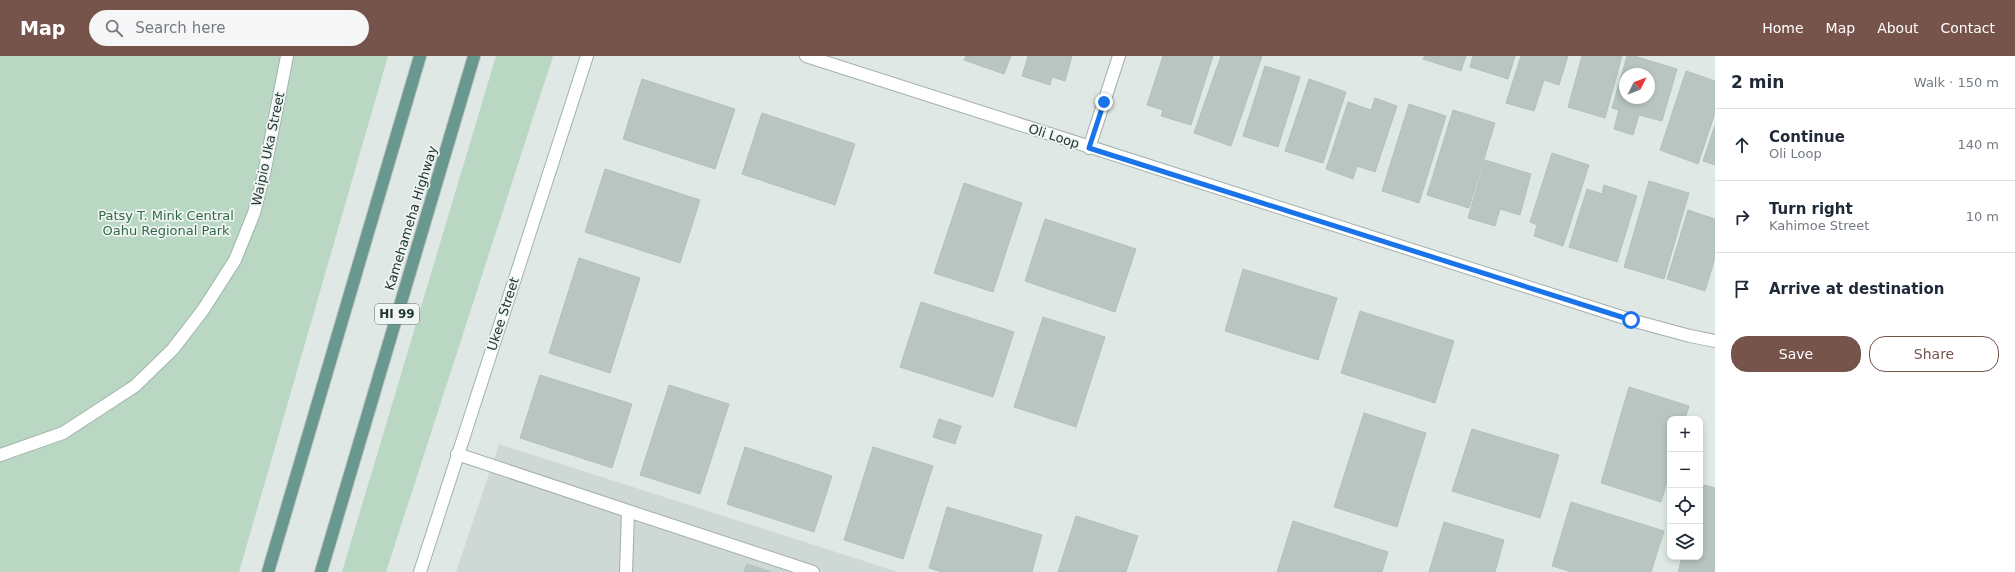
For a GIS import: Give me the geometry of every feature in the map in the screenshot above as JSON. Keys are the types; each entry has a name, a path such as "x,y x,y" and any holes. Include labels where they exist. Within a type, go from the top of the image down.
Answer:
{"main road":[{"path":"268,572 420,56"},
{"name":"Kamehameha Highway","path":"321,572 474,56"}],"street":[{"name":"Waipio Uka Street","path":"0,455 62,433 135,386 173,349 203,310 235,260 254,213 264,174 287,56"},
{"name":"Ukee Street","path":"420,572 587,56"},
{"name":"Oli Loop","path":"806,56 1089,148 1631,320 1690,336 1715,341"},
{"path":"1089,148 1119,56"},
{"path":"457,454 813,572"},
{"path":"626,572 628,511"}],"shaded area":[{"path":"499,444 898,572 456,572"}],"green space":[{"name":"Patsy T. Mink Central Oahu Regional Park","path":"0,56 388,56 239,572 0,572"},
{"path":"496,56 553,56 386,572 342,572"}],"building":[{"path":"966,56 1011,56 1004,74 964,60"},
{"path":"1028,56 1072,56 1065,81 1052,77 1050,85 1022,76"},
{"path":"1163,56 1213,56 1191,125 1161,116 1163,110 1147,105"},
{"path":"1221,56 1262,56 1231,146 1194,133"},
{"path":"1425,56 1466,56 1461,71 1423,59"},
{"path":"1473,56 1515,56 1508,79 1470,67"},
{"path":"1521,56 1568,56 1559,85 1544,80 1534,111 1506,103"},
{"path":"1582,56 1622,56 1605,118 1568,107"},
{"path":"1627,56 1634,56 1677,69 1662,121 1639,115 1633,135 1614,129 1619,110 1612,108 1619,84 1619,104 1655,104 1655,68 1624,68"},
{"path":"1265,66 1300,77 1278,147 1243,136"},
{"path":"1686,71 1715,81 1715,113 1698,164 1660,150"},
{"path":"642,79 735,109 715,169 623,139"},
{"path":"1309,79 1346,92 1323,163 1285,151"},
{"path":"1375,98 1397,106 1375,172 1357,166 1353,179 1326,169 1348,102 1371,110"},
{"path":"1409,104 1446,116 1419,203 1382,191"},
{"path":"1453,110 1495,123 1469,208 1427,195"},
{"path":"762,113 855,144 835,205 742,174"},
{"path":"1715,125 1715,165 1703,161"},
{"path":"1552,153 1589,165 1563,246 1534,236 1537,225 1530,222"},
{"path":"1485,160 1531,174 1520,215 1500,209 1495,226 1468,218"},
{"path":"605,169 700,200 680,263 585,232"},
{"path":"1649,181 1689,193 1664,279 1624,267"},
{"path":"964,183 1022,203 993,292 934,273"},
{"path":"1604,185 1637,196 1617,262 1569,247 1587,189 1602,194"},
{"path":"1688,210 1715,219 1715,258 1705,291 1667,279"},
{"path":"1045,219 1136,249 1115,312 1025,281"},
{"path":"579,258 640,278 610,373 549,353"},
{"path":"1243,269 1337,298 1318,360 1225,331"},
{"path":"921,302 1014,332 993,397 900,367"},
{"path":"1360,311 1454,341 1435,403 1341,373"},
{"path":"1043,317 1105,337 1076,427 1014,407"},
{"path":"540,375 632,404 612,468 520,438"},
{"path":"669,385 729,404 700,494 640,475"},
{"path":"1629,387 1689,406 1686,416 1667,416 1667,481 1661,502 1601,483"},
{"path":"1364,413 1426,433 1397,527 1334,507"},
{"path":"939,419 961,426 955,444 933,437"},
{"path":"1472,429 1559,455 1540,518 1452,491"},
{"path":"745,447 832,476 814,532 727,504"},
{"path":"873,447 933,466 903,559 844,540"},
{"path":"1704,485 1715,488 1715,572 1678,572 1681,560 1703,560"},
{"path":"1571,502 1664,531 1651,572 1572,572 1552,566"},
{"path":"947,507 1042,535 1032,572 942,572 929,568"},
{"path":"1076,516 1138,536 1126,572 1058,572"},
{"path":"1293,521 1388,552 1382,572 1277,572"},
{"path":"1444,522 1504,540 1495,572 1429,572"},
{"path":"747,564 771,572 744,572"}],"route":[{"path":"1104,102 1089,148 1631,320"}]}
